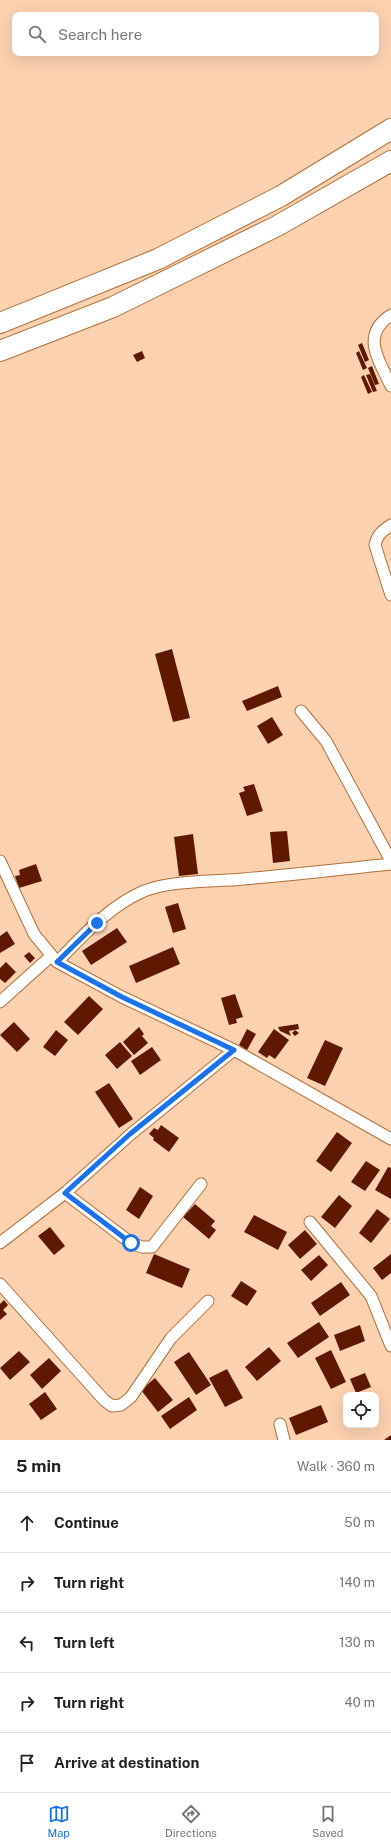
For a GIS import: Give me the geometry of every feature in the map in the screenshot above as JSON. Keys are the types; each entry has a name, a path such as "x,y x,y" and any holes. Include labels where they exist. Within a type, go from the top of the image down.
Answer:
{"highway":[{"path":"0,323 158,259 281,196 391,129"},
{"path":"0,351 120,303 277,226 391,161"}],"street":[{"path":"391,315 378,327 373,338 376,351 391,386"},
{"path":"391,526 381,531 376,537 375,545 391,595"},
{"path":"301,711 326,741 391,861"},
{"path":"0,861 34,934 54,959 122,997 234,1050 391,1139"},
{"path":"0,1002 124,901 145,891 167,885 304,874 391,864"},
{"path":"0,1243 65,1193 130,1134 234,1050"},
{"path":"65,1193 131,1243 142,1247 152,1247 201,1184"},
{"path":"310,1222 371,1296 391,1346"},
{"path":"0,1284 104,1400 112,1406 122,1405 131,1398 171,1338 208,1301"},
{"path":"280,1424 284,1440"}],"building":[{"path":"362,343 369,360 365,362 358,345"},
{"path":"142,351 145,358 137,362 133,355"},
{"path":"359,351 367,368 363,370 356,353"},
{"path":"372,366 379,384 375,385 368,368"},
{"path":"370,374 377,391 373,392 366,375"},
{"path":"364,375 372,392 368,394 361,377"},
{"path":"172,649 190,718 173,722 155,654"},
{"path":"278,686 282,697 247,711 242,701"},
{"path":"272,717 283,735 268,744 257,726"},
{"path":"254,784 263,811 247,816 239,793 245,791 243,787"},
{"path":"287,831 290,861 273,863 270,832"},
{"path":"193,834 198,874 179,876 174,837"},
{"path":"36,864 42,881 19,888 15,876 20,875 19,870"},
{"path":"178,903 186,929 173,933 165,907"},
{"path":"117,928 127,942 91,965 82,951"},
{"path":"7,931 15,944 0,953 0,936"},
{"path":"173,947 180,964 136,983 129,966"},
{"path":"29,952 35,958 30,963 24,956"},
{"path":"6,962 16,972 5,983 0,979 0,968"},
{"path":"235,994 243,1017 236,1019 237,1023 229,1025 221,998"},
{"path":"89,996 103,1009 78,1035 64,1022"},
{"path":"14,1022 30,1039 17,1052 0,1035"},
{"path":"298,1024 299,1029 289,1031 291,1036 280,1031 278,1027"},
{"path":"139,1027 144,1034 142,1036 148,1043 134,1055 123,1042"},
{"path":"247,1029 256,1034 247,1050 239,1045"},
{"path":"274,1029 289,1040 275,1059 269,1055 267,1058 258,1052"},
{"path":"56,1030 68,1040 55,1056 43,1047"},
{"path":"295,1030 299,1033 295,1036 292,1033"},
{"path":"325,1040 343,1048 325,1086 307,1078"},
{"path":"120,1042 132,1056 117,1069 105,1055"},
{"path":"152,1047 161,1060 140,1075 131,1061"},
{"path":"109,1083 133,1119 119,1128 95,1092"},
{"path":"161,1125 179,1138 169,1152 153,1140 154,1138 149,1134 154,1128 158,1130"},
{"path":"337,1132 352,1143 331,1172 316,1161"},
{"path":"366,1161 380,1170 365,1191 351,1182"},
{"path":"388,1167 391,1168 391,1199 375,1190"},
{"path":"140,1187 153,1196 139,1219 126,1210"},
{"path":"339,1195 352,1206 335,1228 321,1217"},
{"path":"195,1204 215,1221 211,1226 216,1230 209,1239 183,1217"},
{"path":"377,1209 390,1219 371,1243 359,1233"},
{"path":"254,1215 287,1232 278,1250 244,1232"},
{"path":"50,1227 65,1246 54,1255 38,1236"},
{"path":"305,1230 317,1244 300,1259 288,1245"},
{"path":"154,1254 190,1269 182,1288 146,1273"},
{"path":"391,1254 391,1273 382,1280 373,1268"},
{"path":"319,1255 328,1265 311,1281 301,1270"},
{"path":"241,1281 257,1291 247,1306 231,1296"},
{"path":"341,1282 350,1295 320,1316 311,1303"},
{"path":"4,1300 8,1305 3,1310 7,1314 0,1320 0,1304"},
{"path":"319,1322 329,1337 298,1358 287,1343"},
{"path":"360,1325 365,1341 340,1351 334,1335"},
{"path":"269,1347 281,1361 257,1381 245,1367"},
{"path":"331,1350 346,1382 331,1389 315,1358"},
{"path":"19,1351 30,1362 10,1380 0,1368"},
{"path":"189,1352 211,1385 196,1395 174,1362"},
{"path":"49,1358 61,1371 42,1389 30,1375"},
{"path":"227,1369 243,1398 225,1407 209,1378"},
{"path":"365,1373 371,1387 356,1392 350,1379"},
{"path":"155,1378 173,1400 158,1412 141,1390"},
{"path":"45,1392 57,1409 41,1420 29,1404"},
{"path":"189,1397 197,1410 170,1429 161,1416"},
{"path":"321,1405 328,1422 296,1435 289,1418"},
{"path":"391,1435 391,1440 384,1440"}],"route":[{"path":"97,923 57,962 122,997 234,1050 185,1088 130,1134 65,1193 131,1243"}]}
